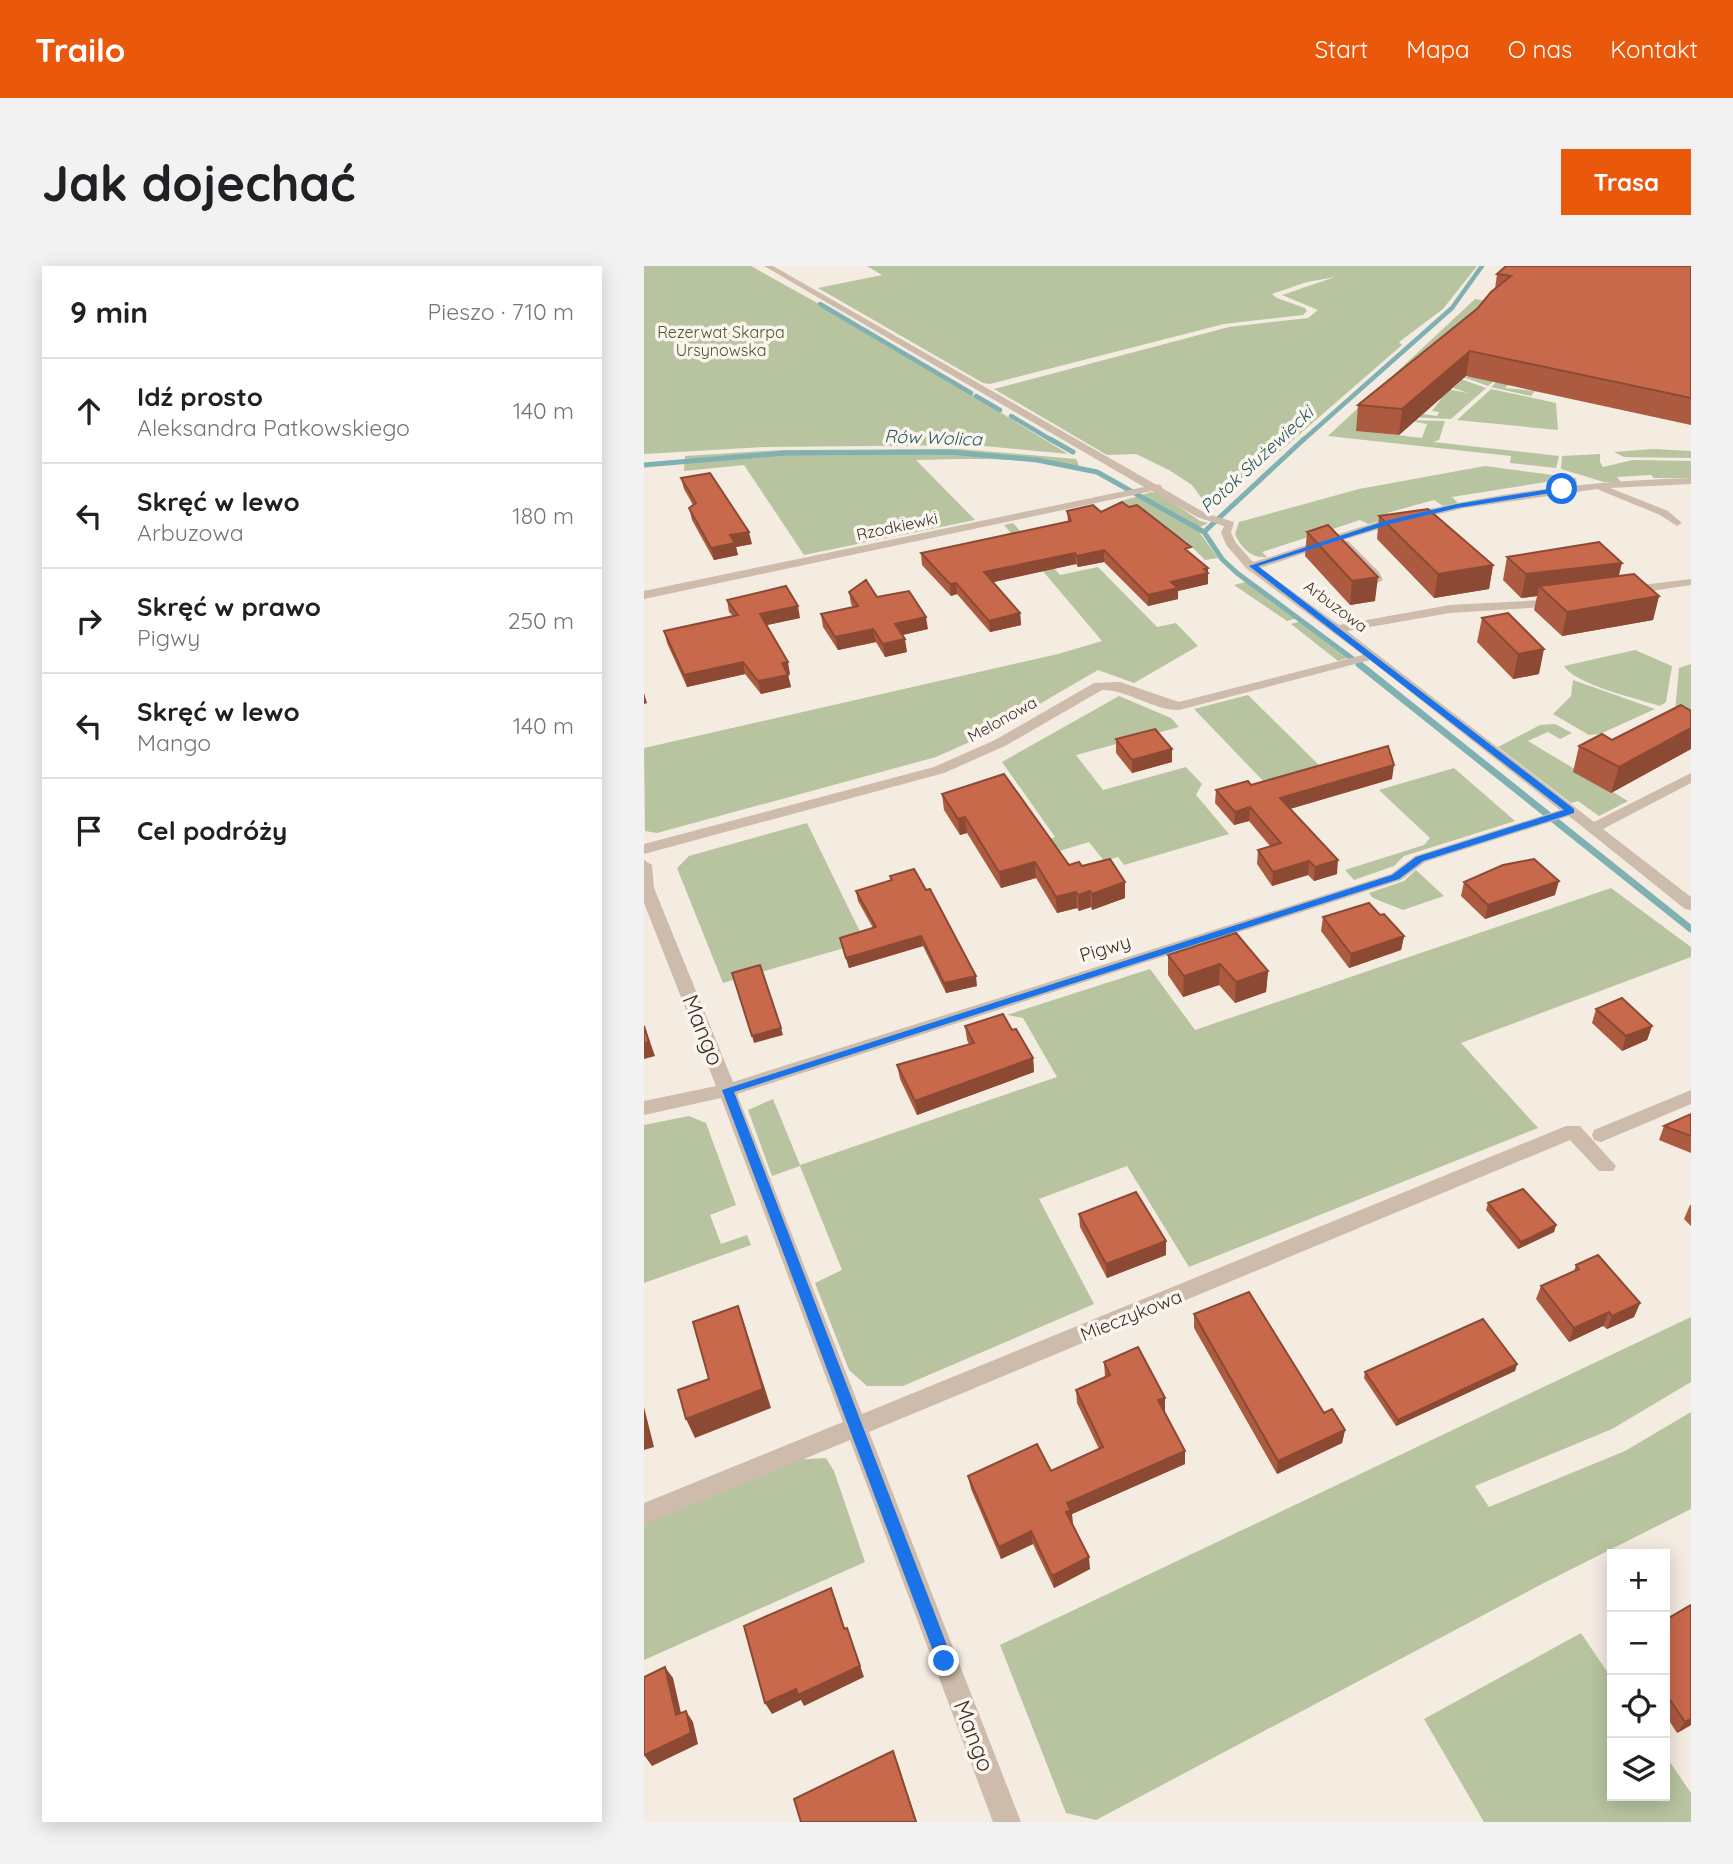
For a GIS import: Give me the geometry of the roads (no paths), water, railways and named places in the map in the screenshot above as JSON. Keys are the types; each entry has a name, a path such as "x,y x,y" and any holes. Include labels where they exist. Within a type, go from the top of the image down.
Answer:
{"street":[{"name":"Arbuzowa","path":"768,266 1153,488 1205,517 1230,524 1226,533 1230,542 1253,566 1337,629 1567,813 1691,905"},
{"path":"1253,566 1339,538 1457,506 1598,486 1691,481"},
{"path":"1598,486 1664,513 1676,523"},
{"name":"Rzodkiewki","path":"644,595 1153,488"},
{"path":"1339,538 1375,574 1377,580"},
{"path":"1605,594 1691,582"},
{"path":"1337,629 1461,607 1568,600"},
{"name":"Melonowa","path":"644,849 939,770 1000,743 1099,685 1120,686 1171,706 1179,706 1371,657"},
{"path":"1593,830 1691,778"},
{"name":"Pigwy","path":"644,1108 727,1090 1385,881 1396,877 1420,859 1567,813"},
{"name":"Mango","path":"644,865 646,888 727,1090 1007,1822"},
{"path":"1601,1135 1691,1097"},
{"name":"Mieczykowa","path":"644,1514 1573,1131 1606,1166"}],"waterway":[{"name":"Potok Służewiecki","path":"1302,441 1452,308 1482,266"},
{"path":"820,304 971,393"},
{"path":"976,396 1000,410"},
{"path":"1011,416 1053,441"},
{"path":"1050,439 1073,452"},
{"name":"Potok Służewiecki","path":"1204,532 1304,439"},
{"name":"Rów Wolica","path":"644,465 786,453 949,452 1037,460 1097,472 1204,532"},
{"name":"Potok Służewiecki","path":"1204,532 1222,559 1237,573 1361,665"},
{"name":"Potok Służewiecki","path":"1359,664 1691,929"}],"park label":[{"name":"Rezerwat Skarpa Ursynowska","path":"721,341"}]}
